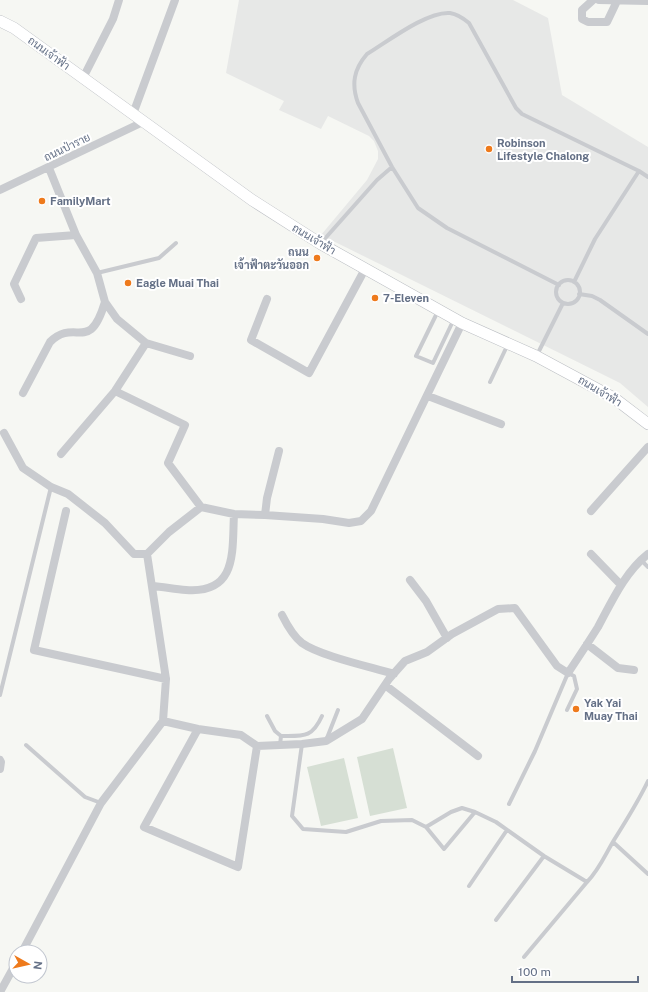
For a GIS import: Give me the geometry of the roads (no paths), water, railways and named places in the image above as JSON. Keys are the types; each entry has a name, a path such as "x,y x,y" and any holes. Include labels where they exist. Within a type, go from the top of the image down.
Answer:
{"main road":[{"name":"ถนนเจ้าฟ้า","path":"0,21 14,28 252,200 321,244 458,321 536,356 614,398 648,424"}],"street":[{"path":"83,78 113,19 119,0"},
{"path":"133,114 175,0"},
{"path":"593,0 582,10 582,19 588,22 607,22 617,1"},
{"path":"599,0 648,1"},
{"name":"ถนนป่าราย","path":"0,190 143,122"},
{"path":"49,168 76,235 97,273 105,302 117,319 146,343 190,356"},
{"path":"21,299 14,284 36,238 76,235"},
{"path":"267,299 251,340 309,373 365,269"},
{"path":"23,393 50,342 57,335 64,333 86,333 92,330 105,302"},
{"path":"115,391 185,425 168,463 201,508 234,514 323,519 349,523 361,521 371,512 428,396 458,321"},
{"path":"61,454 115,391 146,343"},
{"path":"428,396 501,424"},
{"path":"4,433 23,468 51,487 68,494 105,523 134,554 147,554 169,532 201,508"},
{"path":"591,511 648,447"},
{"path":"265,515 267,498 279,451"},
{"path":"66,511 34,650 166,679"},
{"path":"152,586 171,587 186,590 207,589 218,585 226,576 231,562 234,514"},
{"path":"26,944 101,803 163,721 166,679 147,554"},
{"path":"591,554 622,585"},
{"path":"163,721 198,729 241,735 257,746 302,744 326,741 362,719 385,685 406,661 427,652 447,638 498,609 515,608 557,666 568,673 622,585 641,559 648,554"},
{"path":"410,580 426,601 447,638"},
{"path":"282,615 292,632 302,643 316,650 394,674"},
{"path":"587,644 618,668 634,670"},
{"path":"385,685 478,756"},
{"path":"198,729 144,827 238,868 257,746"},
{"path":"0,760 0,769"},
{"path":"0,992 8,978"}],"lane":[{"path":"559,285 447,228 418,208 392,167 355,95 354,79 356,70 367,54 425,20 446,13 456,14 469,23 516,108 522,114 639,171 648,177"},
{"path":"321,244 378,180 392,167"},
{"path":"574,282 596,239 639,171"},
{"path":"97,273 159,258 176,243"},
{"path":"566,281 574,282 578,287 579,294 573,303 563,303 556,295 559,285 566,281"},
{"path":"579,294 592,296 600,300 648,334"},
{"path":"536,356 563,303"},
{"path":"439,310 416,356 433,364 458,321"},
{"path":"490,382 508,343"},
{"path":"0,695 51,487"},
{"path":"641,559 648,567"},
{"path":"509,804 535,751 568,673 574,676 577,689 567,710"},
{"path":"326,741 338,710"},
{"path":"267,716 275,731 282,736 306,736 317,727 322,716"},
{"path":"280,745 282,736"},
{"path":"302,744 292,816 303,829 346,832 381,821 412,820 426,827 444,849 475,812"},
{"path":"26,745 85,797 101,803"},
{"path":"524,957 587,882 598,872 613,842 636,806 648,781"},
{"path":"426,827 451,812 462,808 475,812 496,822 544,856 587,882"},
{"path":"469,886 507,830"},
{"path":"613,842 648,874"},
{"path":"496,920 544,856"}],"place":[{"name":"Robinson Lifestyle Chalong","path":"489,149"},
{"name":"FamilyMart","path":"42,201"},
{"name":"ถนน เจ้าฟ้าตะวันออก","path":"317,258"},
{"name":"Eagle Muai Thai","path":"128,283"},
{"name":"7-Eleven","path":"375,298"},
{"name":"Yak Yai Muay Thai","path":"576,709"}]}
